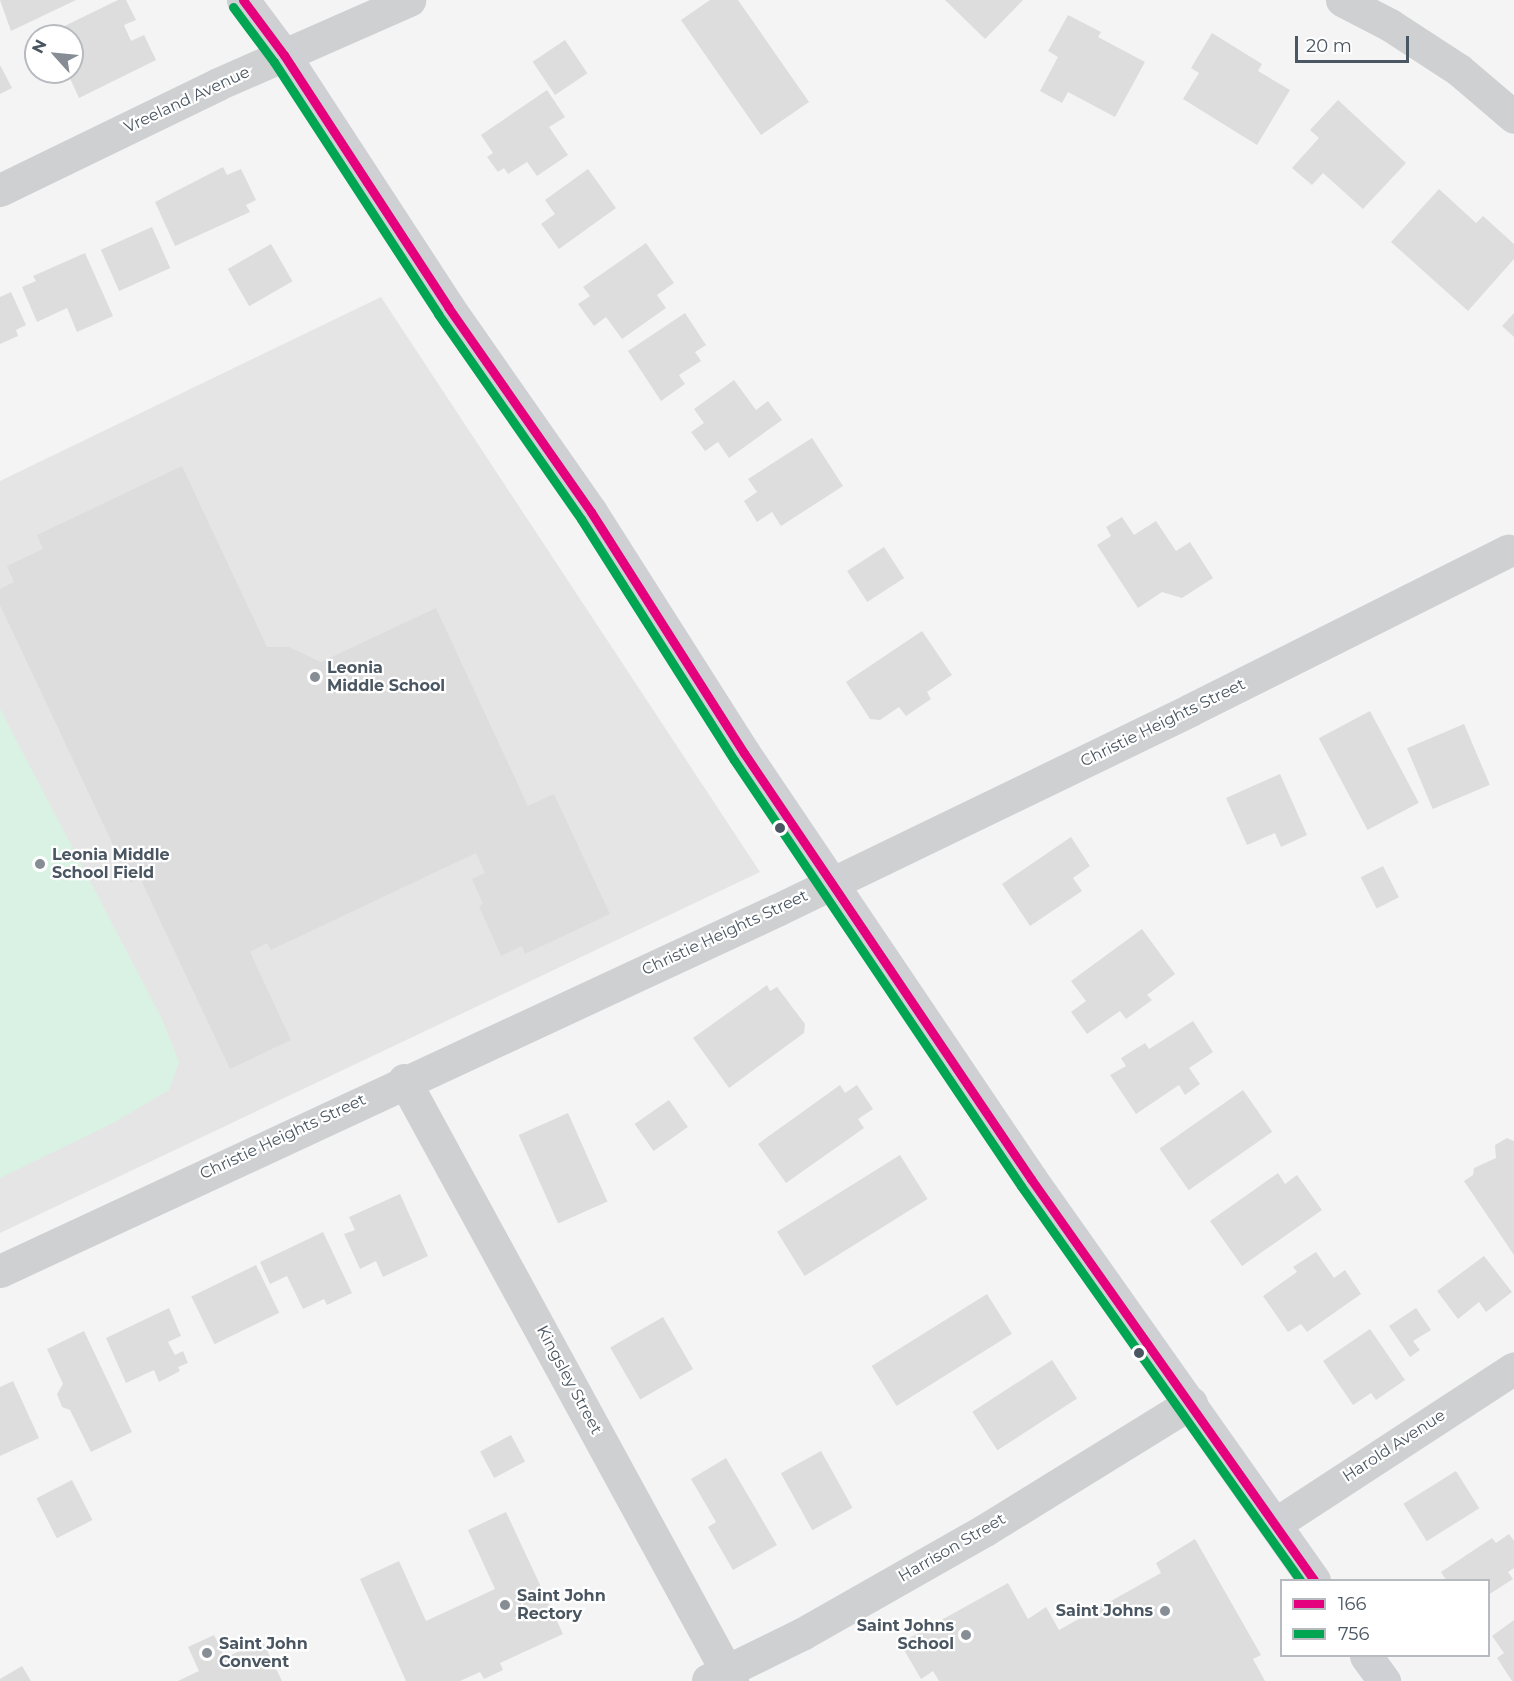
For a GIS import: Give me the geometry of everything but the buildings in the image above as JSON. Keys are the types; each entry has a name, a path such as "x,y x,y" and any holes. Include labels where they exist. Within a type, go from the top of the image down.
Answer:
{"street":[{"path":"243,0 284,55 448,307 591,512 832,883 1031,1179 1191,1402 1313,1579"},
{"name":"Vreeland Avenue","path":"0,190 284,55 409,0"},
{"path":"1342,0 1390,25 1459,70 1514,117"},
{"name":"Christie Heights Street","path":"0,1271 404,1080 832,883 1508,551"},
{"name":"Kingsley Street","path":"404,1080 721,1678"},
{"name":"Harold Avenue","path":"1275,1524 1514,1368"},
{"name":"Harrison Street","path":"721,1678 985,1530 1191,1402"},
{"path":"1367,1657 1384,1681"}],"shaded area":[{"name":"Leonia Middle School","path":"381,297 760,872 0,1233 0,481"}],"green space":[{"name":"Leonia Middle School Field","path":"0,709 162,1019 179,1062 169,1090 113,1123 0,1178"}],"transit line":[{"name":"166","path":"243,0 284,55 448,307 591,512 744,753 1031,1179 1313,1579"},
{"name":"756","path":"233,7 274,62 438,314 581,519 734,760 1021,1186 1299,1579"}],"place":[{"name":"Leonia Middle School","path":"315,677"},
{"name":"Leonia Middle School Field","path":"40,864"},
{"name":"Saint John Rectory","path":"505,1605"},
{"name":"Saint Johns","path":"1165,1611"},
{"name":"Saint Johns School","path":"966,1635"},
{"name":"Saint John Convent","path":"207,1653"}]}
